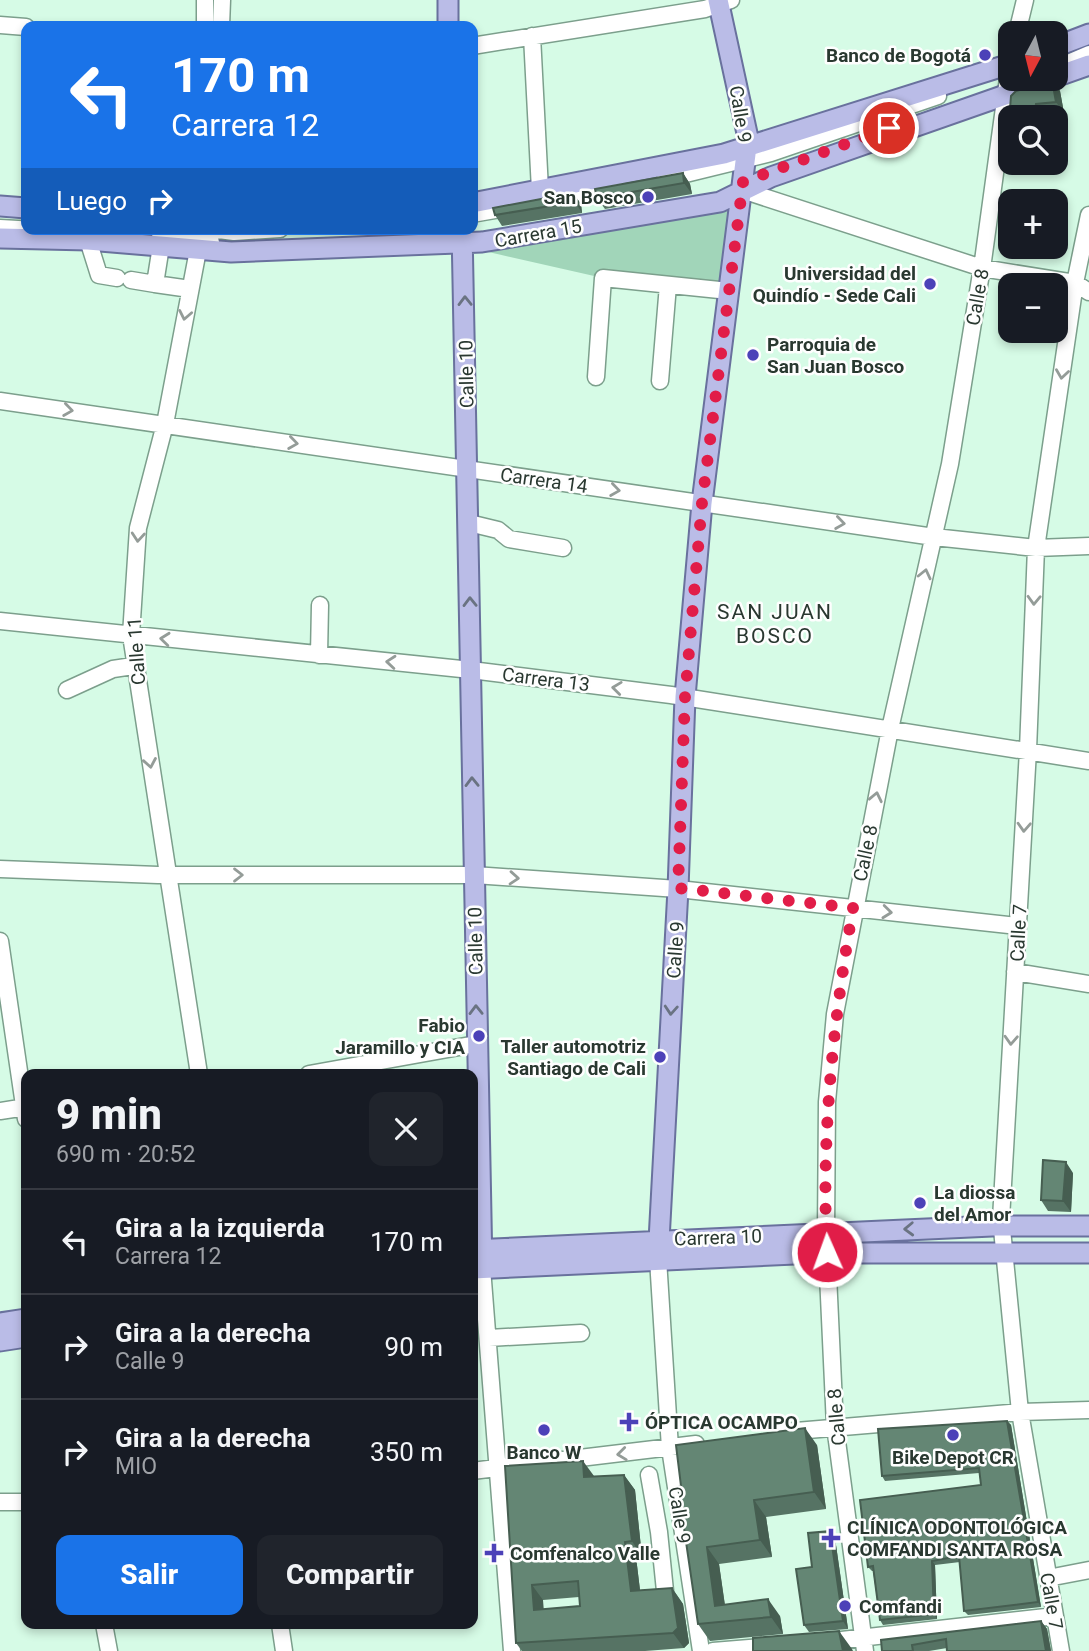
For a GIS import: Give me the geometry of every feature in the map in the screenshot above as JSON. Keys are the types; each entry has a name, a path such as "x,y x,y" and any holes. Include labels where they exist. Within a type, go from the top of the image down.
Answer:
{"main road":[{"path":"448,0 448,21"},
{"name":"Calle 9","path":"658,1249 678,888 685,697 702,503 747,154 723,1"},
{"path":"1068,42 1089,34"},
{"name":"Carrera 15","path":"1068,73 1089,65"},
{"name":"Carrera 15","path":"478,202 747,154 998,81"},
{"name":"Carrera 15","path":"0,239 88,240 161,246 203,237 231,252 463,235 482,242 720,202 743,186 998,82"},
{"path":"0,206 21,208"},
{"name":"Calle 10","path":"463,235 477,1069"},
{"name":"Carrera 10","path":"478,1259 658,1249 826,1232 1089,1226"},
{"name":"Carrera 10","path":"658,1249 1089,1253"},
{"path":"0,1323 21,1320"},
{"path":"0,1341 21,1338"}],"street":[{"path":"205,0 205,21"},
{"path":"221,21 222,0"},
{"path":"1020,21 1025,0"},
{"path":"478,45 723,1"},
{"path":"0,25 21,27"},
{"path":"532,36 540,190"},
{"path":"1068,49 1089,42"},
{"path":"1068,63 1089,54"},
{"name":"Calle 8","path":"864,1645 835,1426 826,1232 830,1064 835,1014 853,908 950,464 982,268 1005,91"},
{"path":"478,213 689,175 747,154"},
{"path":"743,186 982,268 1082,287"},
{"path":"0,215 21,217"},
{"name":"Calle 7","path":"1061,1651 1020,1412 1002,1252 1002,1226 1028,750 1036,548 1082,287 1089,215"},
{"path":"0,228 21,229"},
{"path":"158,235 203,237"},
{"name":"Calle 11","path":"198,1069 170,875 133,666 131,635 138,528 165,425 190,289 203,237"},
{"path":"88,240 99,275 190,289"},
{"path":"155,284 161,246"},
{"path":"596,377 603,278 729,291"},
{"path":"660,381 668,285"},
{"name":"Carrera 14","path":"0,401 934,537 1036,548 1089,546"},
{"path":"469,523 498,530 509,539 563,548"},
{"path":"319,655 320,605"},
{"name":"Carrera 13","path":"0,621 471,670 685,697 1089,761"},
{"path":"67,690 113,669 133,666"},
{"path":"0,869 170,875 474,875 678,888 1018,926"},
{"path":"0,941 21,1078"},
{"path":"1015,972 1089,984"},
{"path":"337,1069 477,1044"},
{"path":"0,1111 21,1111"},
{"name":"Calle 9","path":"658,1249 670,1448 701,1651"},
{"name":"Calle 10","path":"478,1266 489,1338 512,1651"},
{"path":"489,1338 581,1333"},
{"path":"774,1434 835,1426 1020,1412 1089,1410"},
{"path":"478,1470 709,1443"},
{"path":"649,1475 660,1532 665,1591"},
{"path":"0,1502 21,1502"},
{"path":"660,1532 682,1528"},
{"path":"1048,1578 1089,1570"},
{"path":"713,1651 796,1644 864,1645 1055,1616"},
{"path":"105,1629 109,1651"},
{"path":"281,1629 284,1651"}],"green space":[{"path":"742,190 729,291 603,278 484,251 464,253"}],"building":[{"path":"1016,91 1054,91 1056,102 1010,105 1011,96"},
{"path":"683,173 684,183 597,198 595,189"},
{"path":"573,193 575,202 495,215 493,208"},
{"path":"1043,1160 1066,1162 1063,1201 1041,1200"},
{"path":"1007,1421 1038,1602 964,1611 959,1556 932,1561 934,1614 880,1620 873,1566 868,1567 860,1500 981,1485 979,1468 882,1476 878,1429"},
{"path":"805,1428 814,1492 754,1500 760,1540 707,1547 715,1606 768,1599 771,1617 698,1624 678,1487 681,1486 676,1445"},
{"path":"583,1461 584,1477 624,1475 632,1541 625,1542 631,1591 672,1588 678,1628 673,1633 516,1643 505,1466","holes":["578,1581 580,1606 534,1610 532,1585"]},
{"path":"830,1531 843,1621 804,1625 796,1569 812,1567 808,1533"},
{"path":"1041,1621 1046,1651 947,1651 946,1639 912,1645 913,1651 882,1651 881,1640"},
{"path":"839,1631 843,1651 753,1651 753,1638"}],"place":[{"name":"Banco de Bogotá","path":"985,55"},
{"name":"San Bosco","path":"648,197"},
{"name":"Universidad del Quindío - Sede Cali","path":"930,284"},
{"name":"Parroquia de San Juan Bosco","path":"753,355"},
{"name":"Fabio Jaramillo y CIA","path":"479,1036"},
{"name":"Taller automotriz Santiago de Cali","path":"660,1057"},
{"name":"La diossa del Amor","path":"920,1203"},
{"name":"ÓPTICA OCAMPO","path":"629,1422"},
{"name":"Banco W","path":"544,1430"},
{"name":"Bike Depot CR","path":"953,1435"},
{"name":"CLÍNICA ODONTOLÓGICA COMFANDI SANTA ROSA","path":"831,1538"},
{"name":"Comfenalco Valle","path":"494,1553"},
{"name":"Comfandi","path":"845,1606"}],"district":[{"name":"SAN JUAN BOSCO","path":"775,624"}],"route":[{"path":"827,1252 827,1102 835,1014 853,908 678,888 685,697 702,503 743,182 889,128"}]}
